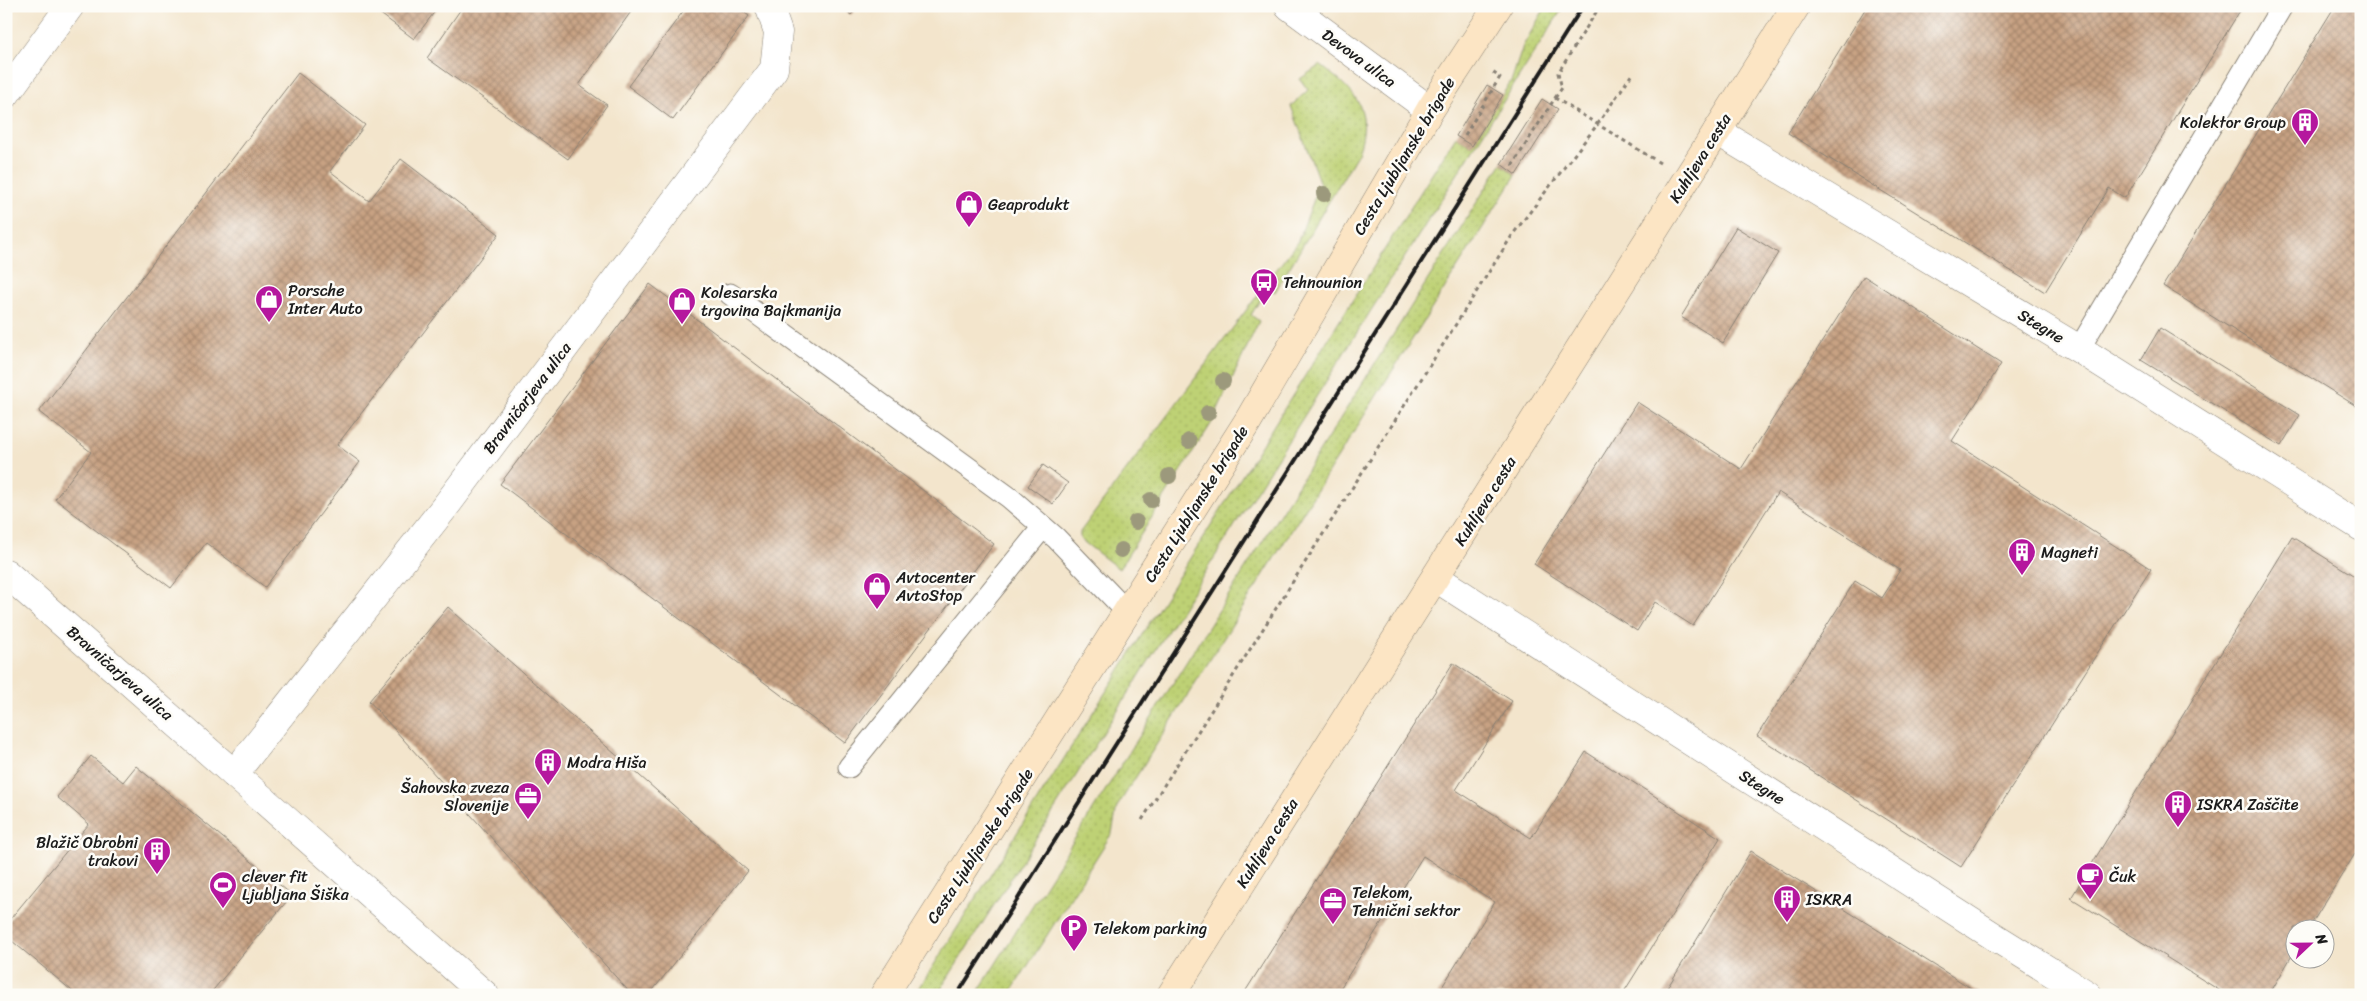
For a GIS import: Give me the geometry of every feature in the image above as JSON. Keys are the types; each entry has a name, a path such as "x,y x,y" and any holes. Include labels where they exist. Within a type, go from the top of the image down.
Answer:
{"street":[{"path":"8,85 70,6"},
{"name":"Bravničarjeva ulica","path":"234,774 448,503 774,69 778,32 769,6"},
{"name":"Devova ulica","path":"1289,6 1430,110"},
{"name":"Cesta Ljubljanske brigade","path":"884,995 1248,421 1430,110 1498,6"},
{"name":"Kuhljeva cesta","path":"1171,995 1796,6"},
{"name":"Stegne","path":"1717,131 2079,349 2361,527"},
{"name":"Stegne","path":"1436,578 2088,995"},
{"name":"Bravničarjeva ulica","path":"9,582 234,774 485,995"}],"lane":[{"path":"2079,349 2276,8"},
{"path":"730,294 1010,498 1043,526 1128,613"},
{"path":"849,767 1043,526"}],"path":[{"path":"1512,166 1562,88 1558,73 1600,6"},
{"path":"1142,820 1513,234 1597,125 1632,74"},
{"path":"1465,135 1500,77"},
{"path":"1555,98 1687,180"}],"green space":[{"path":"1546,6 1564,6 937,995 915,995 1456,136 1472,146 1512,79 1523,46"},
{"path":"1320,65 1343,83 1358,102 1364,124 1358,153 1275,292 1267,288 1251,315 1259,321 1211,424 1119,569 1080,539 1080,532 1298,241 1320,184 1291,106 1308,90 1300,79"},
{"path":"1501,164 1516,175 1117,807 1112,833 1009,995 976,995"}],"building":[{"path":"370,6 439,6 414,39"},
{"path":"463,6 635,6 579,85 607,105 568,159 427,58"},
{"path":"687,6 736,6 749,16 673,120 628,86"},
{"path":"839,6 858,6 851,15"},
{"path":"1867,6 2236,6 2241,9 2125,198 2109,188 2045,292 1788,133"},
{"name":"Kolektor Group","path":"2335,6 2361,6 2361,409 2163,286"},
{"name":"Porsche Inter Auto","path":"298,73 365,125 330,171 369,201 401,159 499,234 337,445 360,462 265,587 206,543 171,588 55,499 91,452 39,412"},
{"path":"1487,85 1503,95 1472,146 1456,136"},
{"path":"1542,99 1558,109 1516,175 1501,164"},
{"path":"1736,227 1778,253 1723,343 1681,317"},
{"name":"Magneti","path":"1864,276 2001,364 1952,441 2151,569 1961,867 1757,736 1855,581 1882,598 1900,570 1778,492 1693,626 1655,602 1637,631 1534,564 1637,402 1741,469"},
{"path":"650,284 994,544 845,743 500,484"},
{"path":"2160,328 2300,415 2281,446 2141,360"},
{"path":"1043,465 1068,483 1053,504 1028,486"},
{"path":"2292,537 2361,580 2361,844 2315,918 2284,918 2285,968 2269,995 2227,995 2071,898"},
{"name":"Modra Hiša","path":"448,607 748,871 649,995 632,995 369,701"},
{"path":"1453,663 1512,701 1456,790 1531,838 1586,752 1720,838 1622,995 1437,995 1495,902 1423,856 1336,995 1243,995"},
{"name":"Blažič Obrobni trakovi","path":"91,756 123,782 136,766 292,895 209,995 77,995 6,936 6,924 89,824 57,797"},
{"name":"ISKRA","path":"1751,851 1982,995 1663,995"}],"railway":[{"path":"957,995 1583,6"}],"place":[{"name":"Kolektor Group","path":"2305,146"},
{"name":"Geaprodukt","path":"969,228"},
{"name":"Tehnounion","path":"1264,306"},
{"name":"Porsche Inter Auto","path":"269,323"},
{"name":"Kolesarska trgovina Bajkmanija","path":"682,325"},
{"name":"Magneti","path":"2022,576"},
{"name":"Avtocenter AvtoStop","path":"877,610"},
{"name":"Modra Hiša","path":"548,786"},
{"name":"Šahovska zveza Slovenije","path":"528,820"},
{"name":"ISKRA Zaščite","path":"2178,828"},
{"name":"Blažič Obrobni trakovi","path":"157,875"},
{"name":"Čuk","path":"2090,900"},
{"name":"clever fit Ljubljana Šiška","path":"223,909"},
{"name":"ISKRA","path":"1787,923"},
{"name":"Telekom, Tehnični sektor","path":"1333,925"},
{"name":"Telekom parking","path":"1074,952"}]}
